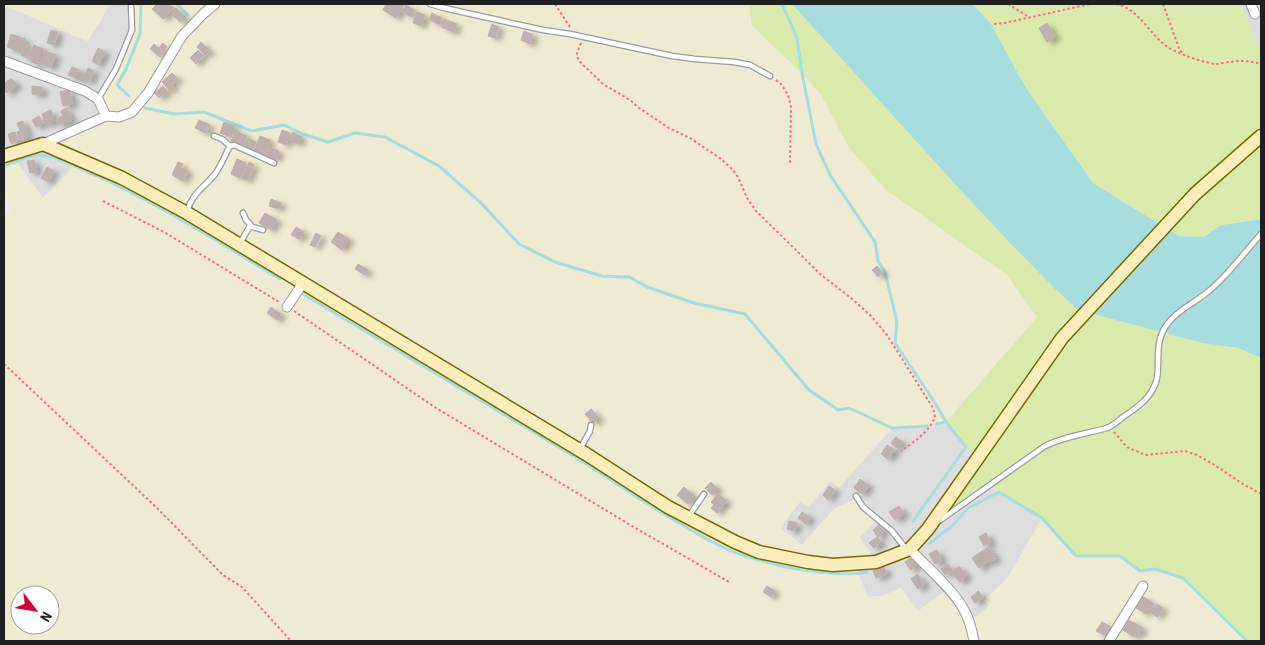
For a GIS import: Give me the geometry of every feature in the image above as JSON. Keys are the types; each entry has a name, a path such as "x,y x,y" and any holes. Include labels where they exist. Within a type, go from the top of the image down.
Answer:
{"main road":[{"path":"4,156 43,144 122,178 187,212 579,450 668,507 735,542 759,552 833,565 876,562 908,550 928,529 1062,338 1195,194 1261,136"}],"street":[{"path":"43,144 106,116 119,117 132,112 148,93 182,36 215,4"},
{"path":"1251,4 1255,14"},
{"path":"4,61 85,91 98,99 106,116"},
{"path":"287,306 303,283"},
{"path":"908,550 948,589 963,608 972,627 974,641"},
{"path":"1109,641 1143,586"}],"lane":[{"path":"98,99 116,70 132,30 131,4"},
{"path":"430,4 543,30 672,56 750,65 770,76"},
{"path":"214,136 222,139 230,146 234,145 274,163"},
{"path":"187,212 196,193 215,174 230,146"},
{"path":"243,213 250,226 264,230"},
{"path":"239,244 250,226"},
{"path":"928,529 1045,446 1056,440 1109,427 1141,405 1154,387 1157,378 1158,343 1168,322 1209,291 1261,234"},
{"path":"579,450 590,431 591,425"},
{"path":"688,517 704,494"},
{"path":"856,496 863,507 892,530 908,550"}],"path":[{"path":"555,4 580,40 581,44 577,53 578,60 603,84 630,100 669,128 690,138 721,159 738,177 747,198 756,211 820,274 871,316 886,335 933,408 935,417 932,425 901,451"},
{"path":"1008,4 1029,17"},
{"path":"994,24 1097,4"},
{"path":"1116,4 1136,14 1157,38 1174,51 1216,64 1233,61 1249,61 1261,64"},
{"path":"1163,4 1180,50 1189,56"},
{"path":"770,76 781,84 788,95 790,107 790,163"},
{"path":"103,201 164,232 251,283 436,408 731,583"},
{"path":"4,364 156,507 222,575 242,587 291,641"},
{"path":"1109,427 1127,447 1146,455 1185,451 1197,455 1261,494"}],"shaded area":[{"path":"4,4 109,5 87,41 13,9 4,7"},
{"path":"107,4 131,4 132,30 106,116 80,160 43,198 11,154 4,156 4,7 13,9 87,41 101,20 109,5"},
{"path":"131,4 749,4 752,26 802,73 821,95 835,122 886,190 1007,275 1037,317 946,422 927,426 892,428 839,488 830,481 809,507 800,502 780,528 802,545 834,509 857,498 863,507 878,519 860,537 876,562 854,564 868,597 882,596 901,588 918,611 948,589 969,622 989,606 984,600 1007,579 1042,518 1076,556 1120,556 1140,571 1155,569 1183,578 1247,641 4,641 4,214 11,212 4,189 4,156 11,154 43,198 80,160 43,144 106,116 98,99 116,69 132,30"},
{"path":"1241,4 1261,4 1261,54"},
{"path":"946,422 977,460 989,486 1042,518 1007,579 984,600 989,606 969,622 918,611 901,588 882,596 868,597 834,509 802,545 780,528 800,501 809,507 830,481 839,487 892,428"}],"green space":[{"path":"749,4 792,4 1009,242 1078,310 1202,343 1238,348 1261,358 1261,641 1247,641 1183,578 1155,569 1140,571 1119,556 1076,556 1042,518 989,486 928,529 976,460 946,422 1037,317 1007,275 886,190 849,148 821,95 802,73 752,26"},
{"path":"973,4 1241,4 1261,54 1261,219 1221,225 1203,237 1179,236 1093,183 1026,88 991,24"}],"water":[{"path":"792,4 973,4 991,24 1026,88 1093,183 1179,236 1203,237 1221,225 1261,219 1261,358 1238,348 1202,343 1078,310 1009,242"}],"building":[{"path":"157,4 169,4 173,8 163,19 152,9"},
{"path":"386,4 404,4 396,18 383,10"},
{"path":"406,5 414,10 411,17 403,12"},
{"path":"176,8 185,17 180,22 171,13"},
{"path":"417,12 425,15 421,26 413,23"},
{"path":"432,13 442,18 439,24 429,20"},
{"path":"444,19 457,24 454,32 441,27"},
{"path":"1047,23 1055,37 1047,42 1039,28"},
{"path":"492,24 499,27 495,38 488,36"},
{"path":"51,30 58,32 54,45 47,43"},
{"path":"524,31 533,35 530,44 521,40"},
{"path":"11,34 25,39 20,52 7,47"},
{"path":"201,42 210,51 205,55 197,47"},
{"path":"163,43 167,47 160,57 150,49 154,44 159,48"},
{"path":"25,44 31,47 27,58 21,55"},
{"path":"34,45 43,49 37,64 31,62 33,58 29,56"},
{"path":"98,48 105,52 98,65 92,61"},
{"path":"198,50 203,56 196,64 190,58"},
{"path":"45,51 56,55 51,67 40,63"},
{"path":"72,67 80,70 79,73 83,74 80,80 68,75"},
{"path":"88,68 94,71 89,82 83,79"},
{"path":"172,73 178,79 171,85 173,88 170,91 162,82"},
{"path":"11,78 17,85 7,93 4,90 4,84"},
{"path":"32,86 42,87 42,94 32,94"},
{"path":"163,86 167,91 159,98 154,93"},
{"path":"69,90 73,104 63,106 60,92"},
{"path":"67,108 72,120 59,125 56,119 63,116 61,111"},
{"path":"51,110 55,121 46,124 42,114"},
{"path":"39,116 43,124 36,127 32,120"},
{"path":"199,120 210,125 206,133 195,128"},
{"path":"23,121 28,137 20,140 17,132 20,131 17,123"},
{"path":"224,122 235,126 231,137 220,133"},
{"path":"282,130 290,133 286,145 278,142"},
{"path":"236,131 247,136 242,146 231,141"},
{"path":"15,132 18,141 11,144 8,134"},
{"path":"293,132 302,137 297,144 288,139"},
{"path":"260,136 270,140 264,155 254,151"},
{"path":"248,138 256,142 252,151 244,148"},
{"path":"269,147 279,151 276,159 265,155"},
{"path":"237,159 246,163 240,178 231,174"},
{"path":"34,160 37,172 30,173 27,161"},
{"path":"178,162 183,164 181,168 188,171 183,181 172,175"},
{"path":"249,162 254,165 248,180 242,178"},
{"path":"47,167 54,171 48,182 41,178"},
{"path":"271,199 281,203 279,209 269,206"},
{"path":"265,213 277,220 271,230 259,223"},
{"path":"296,227 304,232 299,239 291,235"},
{"path":"338,232 349,239 342,250 331,242"},
{"path":"316,233 321,236 315,247 310,245"},
{"path":"358,264 368,270 365,275 355,269"},
{"path":"877,266 883,273 878,277 872,270"},
{"path":"271,307 281,314 277,320 267,313"},
{"path":"591,409 599,418 593,423 585,414"},
{"path":"896,437 902,442 897,448 891,443"},
{"path":"887,445 895,450 888,459 881,454"},
{"path":"860,479 869,486 862,494 854,488"},
{"path":"711,482 718,489 712,495 705,488"},
{"path":"829,486 835,490 828,500 823,495"},
{"path":"684,487 695,497 688,504 677,495"},
{"path":"718,494 727,501 717,513 711,508 714,505 711,502"},
{"path":"899,506 904,514 895,520 889,512"},
{"path":"802,512 810,517 806,524 798,518"},
{"path":"789,521 797,523 794,531 787,529"},
{"path":"879,525 884,532 878,537 873,530"},
{"path":"986,533 991,543 984,546 979,537"},
{"path":"877,537 881,542 874,548 869,543"},
{"path":"988,547 996,559 989,561 979,568 972,558"},
{"path":"937,550 942,561 935,564 929,554"},
{"path":"910,558 917,565 911,570 905,562"},
{"path":"948,564 952,570 945,575 941,569"},
{"path":"959,566 967,576 960,582 951,572"},
{"path":"884,567 887,574 876,578 873,571"},
{"path":"917,574 925,584 918,589 911,579"},
{"path":"767,586 775,591 771,597 763,592"},
{"path":"978,591 983,597 975,603 971,597"},
{"path":"1142,596 1155,604 1146,614 1136,608"},
{"path":"1157,604 1163,608 1157,617 1152,613"},
{"path":"1129,620 1143,628 1139,635 1136,633 1134,637 1123,630"},
{"path":"1102,622 1111,627 1106,636 1096,631"}],"waterway":[{"path":"129,96 117,85 126,69 140,34 141,4"},
{"path":"177,4 188,15"},
{"path":"782,4 797,38 816,144 830,175 875,242 878,261 885,272 897,322 895,343 946,422 966,447 913,521"},
{"path":"145,108 174,114 204,112 252,131 284,125 303,134 328,142 355,133 385,137 439,166 481,203 519,244 555,262 602,276 629,277 647,287 694,303 745,314 809,390 838,410 849,408 892,428 927,426"},
{"path":"4,166 26,158 43,155 67,163 121,187 167,212 280,279"},
{"path":"303,294 572,455 677,522 720,546 741,555 796,569 852,574 867,572"},
{"path":"936,424 946,422"},
{"path":"930,543 952,526 968,508 999,492 1042,518 1076,556 1120,556 1140,571 1155,569 1183,578 1247,641"}]}
